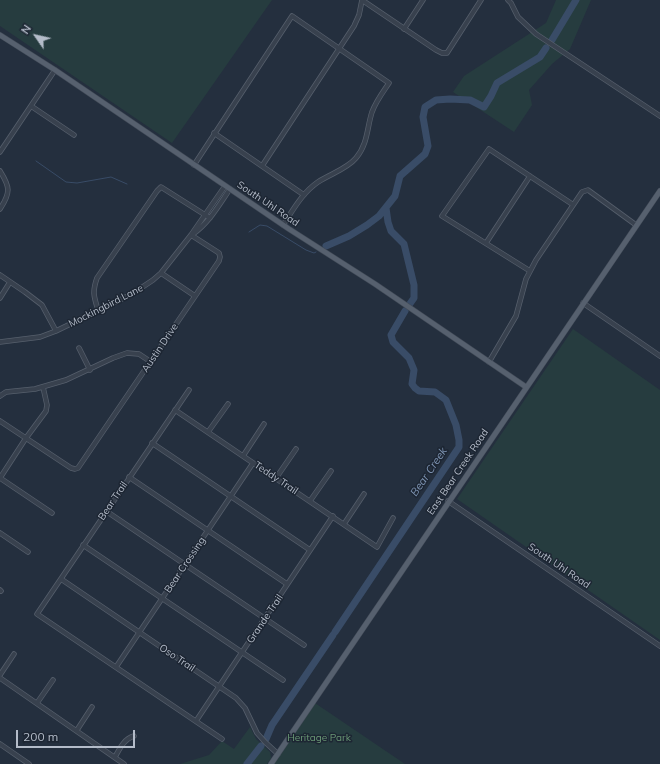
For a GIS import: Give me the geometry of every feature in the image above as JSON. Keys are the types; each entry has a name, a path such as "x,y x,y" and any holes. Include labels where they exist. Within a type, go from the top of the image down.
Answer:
{"main road":[{"name":"South Uhl Road","path":"0,35 55,70 283,225 375,284 526,387"},
{"name":"East Bear Creek Road","path":"271,764 448,501 660,191"}],"street":[{"path":"262,166 354,26 359,15 362,0 442,53 447,52 481,0"},
{"path":"404,29 423,0"},
{"path":"508,0 518,17 536,34 660,116"},
{"path":"194,165 292,16 389,83 377,101 364,144 356,158 316,183 304,195 283,225"},
{"path":"0,152 55,70"},
{"path":"31,106 74,135"},
{"path":"214,134 304,195"},
{"path":"530,271 442,216 489,149 572,204"},
{"path":"0,171 8,185 8,194 0,209"},
{"path":"486,243 530,176"},
{"path":"98,310 94,294 97,278 157,190 162,186 210,218"},
{"name":"Mockingbird Lane","path":"0,342 40,337 56,331 132,294 160,274 228,187"},
{"name":"Mockingbird Lane","path":"191,235 201,229 210,218 228,187"},
{"path":"489,362 516,316 526,279 536,260 572,204 582,192 588,190 636,225"},
{"name":"Austin Drive","path":"26,438 71,468 78,468 219,261 219,253 191,235"},
{"path":"160,274 195,296"},
{"path":"0,276 42,305 56,331"},
{"path":"0,298 10,282"},
{"path":"583,303 660,356"},
{"path":"79,348 90,370"},
{"path":"0,396 6,392 44,387 66,380 127,353 139,354 151,362"},
{"path":"44,387 47,404 46,411 26,438 0,478 52,513"},
{"name":"Bear Trail","path":"116,667 37,614 189,390"},
{"path":"208,432 228,404"},
{"name":"Teddy Trail","path":"175,410 378,547 393,518"},
{"path":"0,421 26,438"},
{"path":"243,456 264,424"},
{"path":"152,443 310,550"},
{"path":"276,478 296,449"},
{"name":"Bear Crossing","path":"116,667 253,463"},
{"path":"310,501 331,470"},
{"path":"129,477 288,584"},
{"path":"344,524 364,494"},
{"name":"South Uhl Road","path":"448,501 660,646"},
{"path":"106,511 304,645"},
{"name":"Grande Trail","path":"196,721 333,516"},
{"path":"0,533 28,552"},
{"path":"83,545 283,680"},
{"name":"Oso Trail","path":"60,579 236,698 245,708 257,733 278,754"},
{"path":"0,675 14,654"},
{"path":"116,667 222,739"},
{"path":"0,678 115,756 124,764"},
{"path":"37,703 53,680"},
{"path":"77,730 92,706"},
{"path":"115,756 126,740 134,736"},
{"path":"0,744 29,764"}],"green space":[{"path":"0,0 272,0 172,143 0,26"},
{"path":"556,0 591,0 570,49 552,64 529,90 532,105 514,132 453,92 464,76 546,23"},
{"path":"573,329 660,390 660,640 457,499"},
{"name":"Heritage Park","path":"312,701 405,764 269,764"},
{"path":"250,727 256,739 270,752 271,758 267,764 180,764 209,755 222,741 234,749"}],"waterway":[{"name":"Bear Creek","path":"552,40 576,0"},
{"name":"Bear Creek","path":"326,246 349,236 379,216 395,196 400,176 425,154 428,146 423,117 425,107 436,100 450,99 470,100 484,107 497,83 540,57 546,48"},
{"path":"36,161 66,182 77,183 111,177 127,184"},
{"name":"Bear Creek","path":"386,208 391,231 404,244 414,285 414,298 409,305"},
{"path":"249,232 260,225 267,226 306,250 314,253 316,252"},
{"name":"Bear Creek","path":"335,632 459,447 456,425 446,400 435,392 419,391 415,388 412,384 414,370 409,358 393,342 391,335 405,311"},
{"name":"Bear Creek","path":"266,739 272,725 333,635"},
{"name":"Bear Creek","path":"247,764 261,746"}]}
